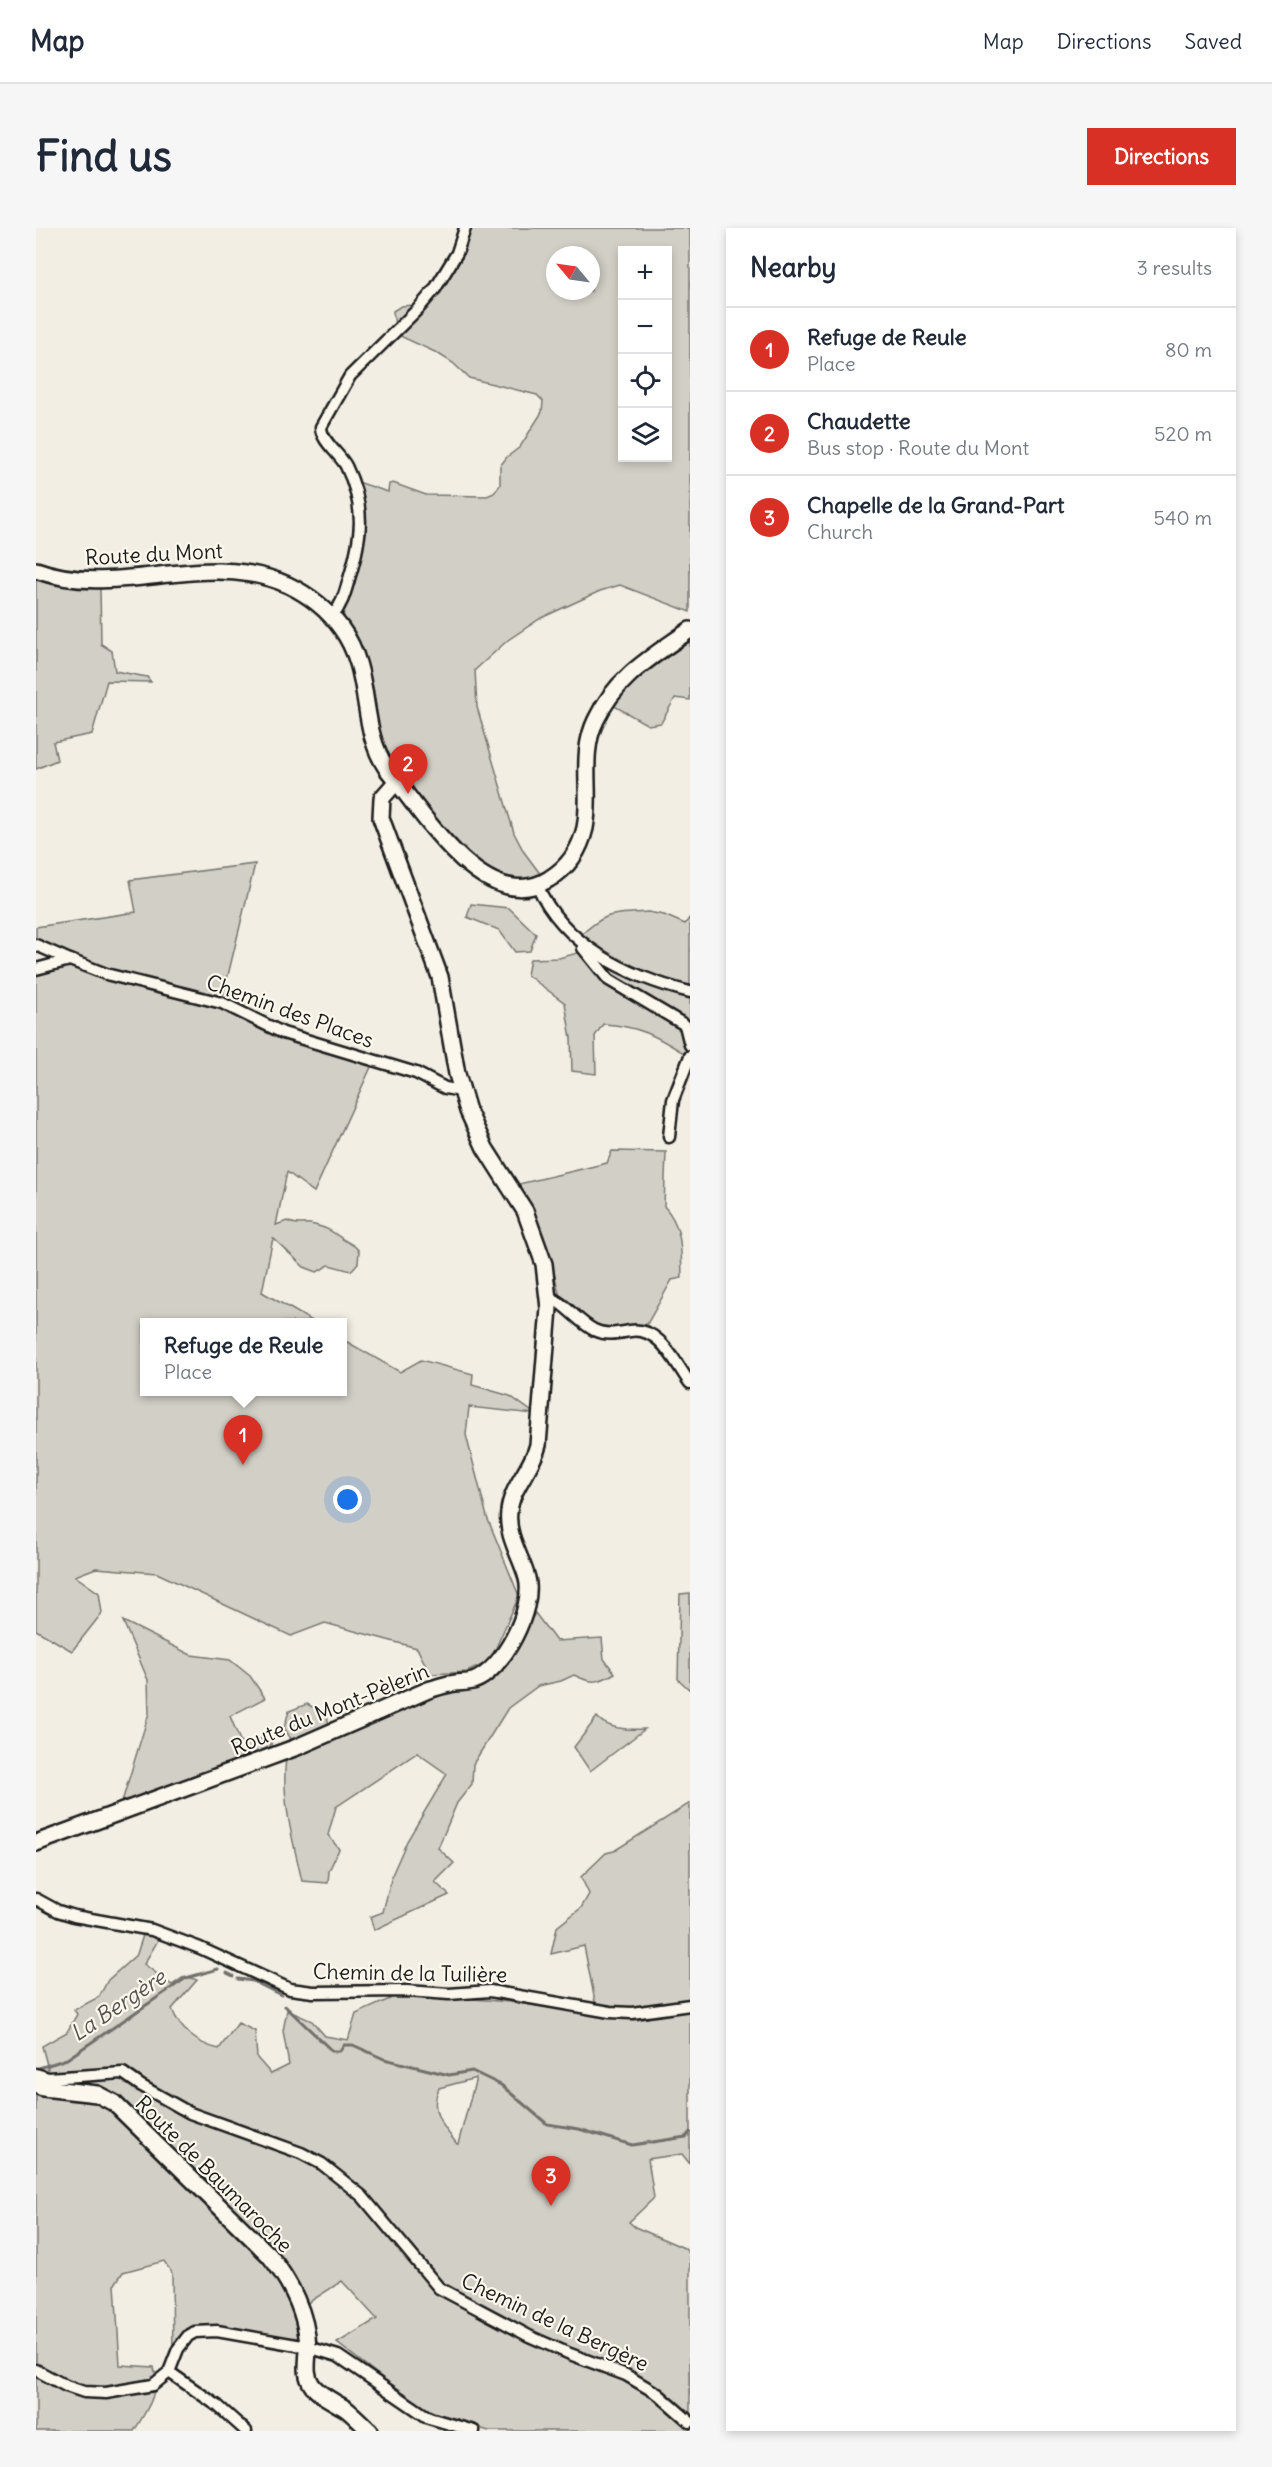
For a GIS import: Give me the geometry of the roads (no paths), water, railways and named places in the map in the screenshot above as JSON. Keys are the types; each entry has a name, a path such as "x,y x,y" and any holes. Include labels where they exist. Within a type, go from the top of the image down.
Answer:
{"street":[{"path":"332,616 344,597 361,535 361,520 357,497 348,471 340,456 322,435 321,427 350,376 418,309 435,289 453,262 465,228"},
{"name":"Route du Mont","path":"36,570 84,579 214,570 250,573 295,589 313,600 332,616 357,656 374,743 383,762 454,851 480,875 508,887 537,885 562,870 580,845 586,814 586,759 594,722 615,687 632,671 690,630"},
{"name":"Route du Mont-Pèlerin","path":"36,1843 297,1747 428,1690 473,1681 491,1671 508,1647 524,1614 529,1594 527,1578 510,1530 509,1510 512,1497 532,1462 538,1445 549,1297 544,1264 529,1221 517,1196 481,1139 461,1091 437,968 381,818 382,798 397,781"},
{"path":"537,885 542,896 609,980 685,1025 690,1045"},
{"path":"573,936 627,972 661,985 690,992"},
{"name":"Chemin des Places","path":"36,945 106,974 222,1003 283,1033 416,1073 445,1088 461,1091"},
{"path":"36,969 70,960"},
{"path":"669,1137 673,1100 690,1056"},
{"path":"549,1297 596,1332 606,1334 638,1329 651,1334 662,1344 690,1383"},
{"name":"Chemin de la Tuilière","path":"36,1899 74,1917 152,1930 200,1948 290,1989 313,1992 407,1991 449,1994 490,1991 610,2012 632,2013 690,2005"},
{"name":"Chemin de la Bergère","path":"36,2074 48,2078 123,2073 190,2113 301,2153 322,2164 362,2196 439,2288 530,2336 626,2375 658,2394 690,2422"},
{"name":"Route de Baumaroche","path":"36,2085 44,2088 97,2094 114,2103 278,2267 296,2297 308,2347 307,2370 310,2383 348,2410 370,2431"},
{"path":"36,2370 66,2386 94,2392 122,2391 153,2385 170,2372 182,2341 195,2332 217,2331 308,2347 345,2360 429,2418 474,2431"},
{"path":"170,2372 219,2406 246,2431"}],"waterway":[{"name":"La Bergère","path":"36,2069 67,2059 186,1978 218,1969"},
{"name":"La Bergère","path":"227,1973 233,1976"},
{"name":"La Bergère","path":"238,1979 253,1981 281,1995"},
{"name":"La Bergère","path":"285,2006 332,2051 340,2051 344,2045 353,2045 384,2059 449,2075 472,2071 501,2085 547,2124 579,2129 632,2145 686,2137 690,2132"}],"place":[{"name":"Chaudette","path":"408,794"},
{"name":"Refuge de Reule","path":"243,1465"},
{"name":"Chapelle de la Grand-Part","path":"551,2206"}]}
